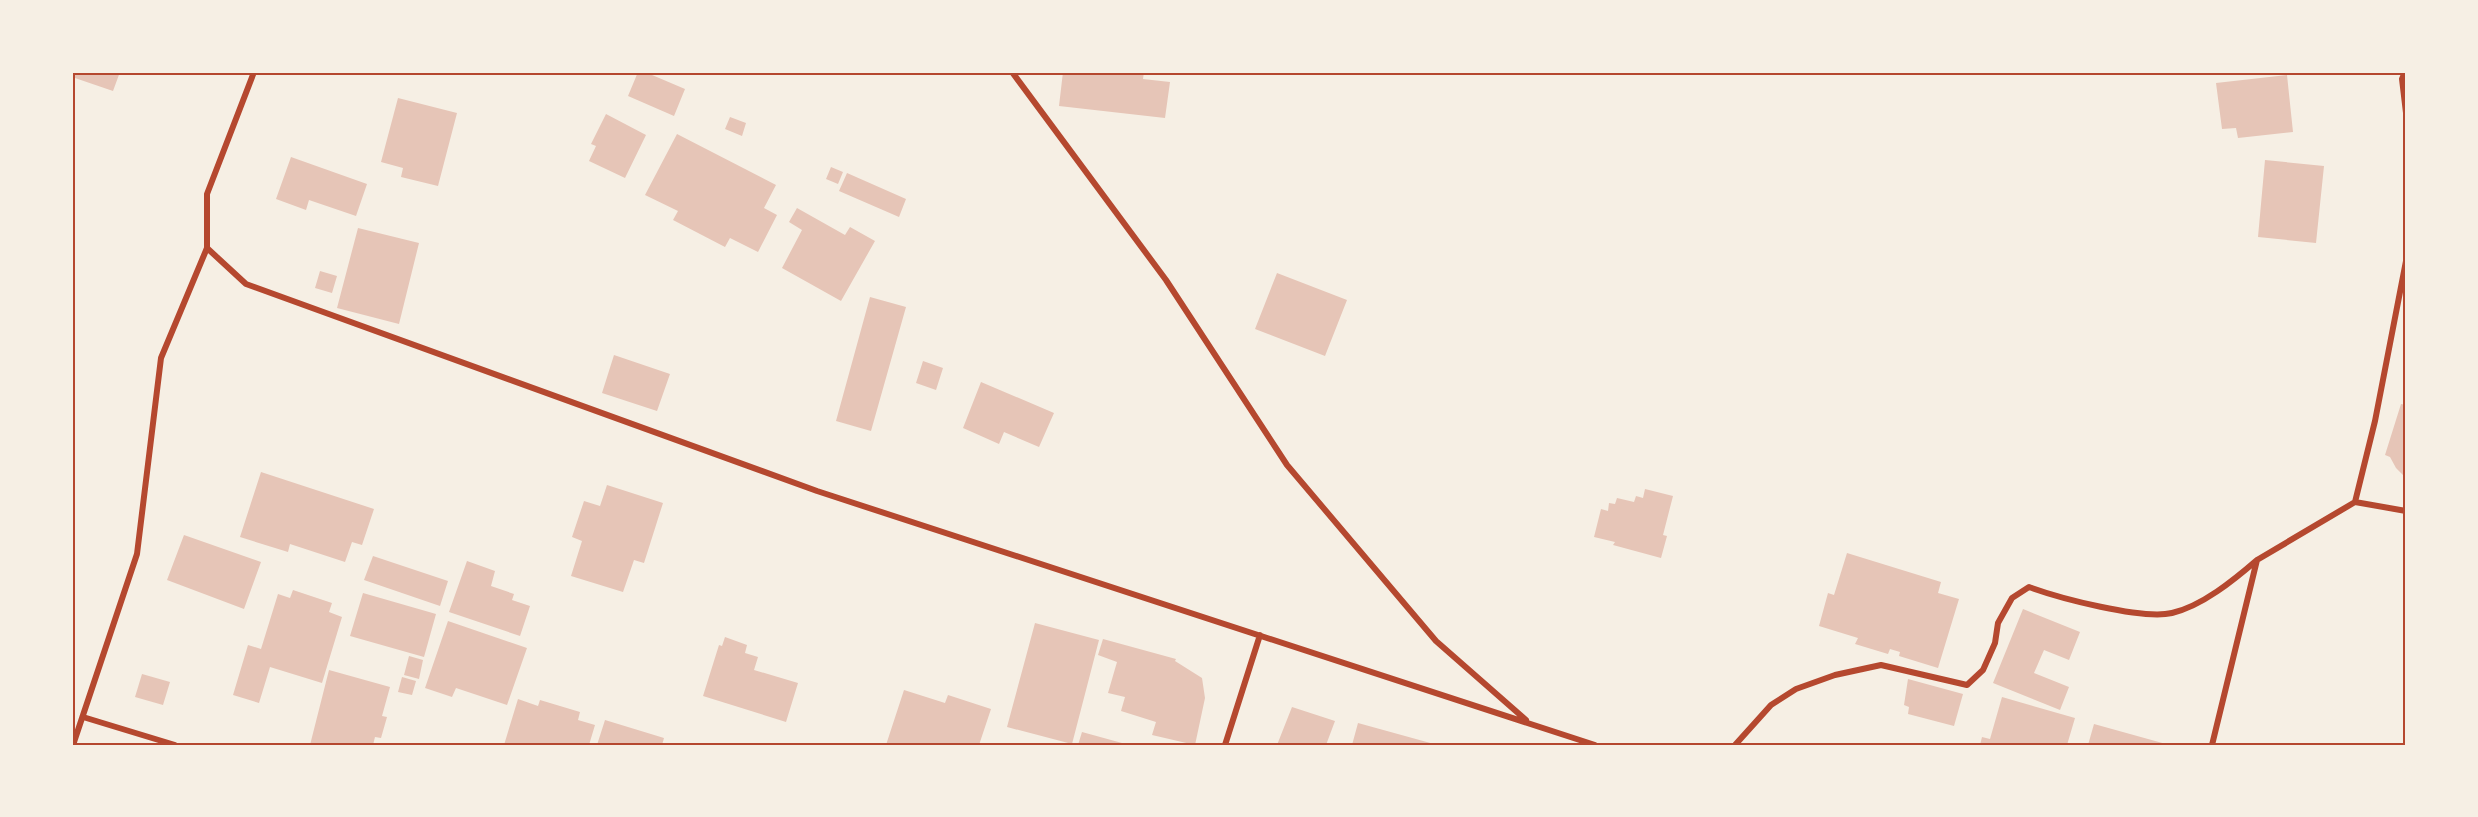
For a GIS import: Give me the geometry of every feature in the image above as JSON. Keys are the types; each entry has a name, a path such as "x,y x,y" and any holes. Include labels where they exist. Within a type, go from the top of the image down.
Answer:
{"street":[{"path":"73,745 137,554 161,358 207,248 207,194 254,72"},
{"path":"1012,72 1166,280 1287,465 1436,641 1529,723"},
{"path":"2404,77 2406,112"},
{"path":"207,248 246,284 817,491 1594,745"},
{"path":"2355,502 2375,421 2406,261"},
{"path":"1735,745 1771,705 1796,689 1835,675 1881,665 1967,685 1983,670 1995,643 1998,623 2012,598 2029,587 2058,598 2136,613 2172,614 2230,584 2257,560 2355,502 2406,511"},
{"path":"2212,745 2257,560"},
{"path":"1225,745 1260,635"},
{"path":"83,717 175,745"}],"building":[{"path":"72,72 120,72 113,91 72,77"},
{"path":"638,72 645,72 685,89 674,116 628,96"},
{"path":"1063,72 1144,72 1143,79 1170,82 1165,118 1059,106"},
{"path":"2287,75 2293,132 2238,138 2236,128 2222,129 2216,83"},
{"path":"398,98 457,113 438,186 401,177 403,168 381,162"},
{"path":"606,114 646,135 625,178 589,161 596,146 591,144"},
{"path":"730,117 746,123 742,136 725,129"},
{"path":"677,134 776,185 764,208 777,215 758,252 730,238 725,247 673,220 678,211 645,195"},
{"path":"291,157 367,184 356,216 309,200 306,210 276,199"},
{"path":"2265,160 2324,166 2316,243 2258,237"},
{"path":"831,167 843,172 838,184 826,179"},
{"path":"847,173 906,199 899,217 839,191"},
{"path":"797,208 845,235 850,227 875,241 841,301 782,268 802,230 789,222"},
{"path":"358,228 419,243 399,324 337,308"},
{"path":"320,271 337,276 332,293 315,288"},
{"path":"1277,273 1347,300 1325,356 1255,329"},
{"path":"870,297 906,307 871,431 836,421"},
{"path":"614,355 670,374 657,411 602,393"},
{"path":"923,361 943,368 936,390 916,383"},
{"path":"981,382 1054,413 1039,447 1004,432 999,444 963,428"},
{"path":"2401,404 2406,405 2406,478 2396,468 2390,457 2385,455"},
{"path":"261,472 374,509 362,545 352,542 345,562 290,544 288,552 240,537"},
{"path":"607,485 663,503 644,563 634,560 623,592 571,576 582,541 572,537 584,501 600,506"},
{"path":"1645,489 1673,496 1663,535 1667,536 1661,558 1613,545 1615,542 1594,537 1601,509 1608,511 1609,503 1615,504 1617,498 1634,502 1636,496 1643,498"},
{"path":"184,535 261,562 244,609 167,580"},
{"path":"1847,553 1941,582 1938,593 1959,599 1938,668 1899,656 1900,652 1890,649 1888,654 1855,644 1858,638 1819,626 1828,593 1834,595"},
{"path":"373,556 448,581 440,606 364,580"},
{"path":"467,561 495,571 491,586 514,594 512,600 530,606 520,636 449,612"},
{"path":"293,590 332,603 329,612 342,617 322,683 270,667 259,703 233,695 248,645 261,649 278,594 290,598"},
{"path":"363,593 436,614 424,657 350,636"},
{"path":"2023,609 2080,632 2069,660 2044,650 2034,673 2069,687 2060,710 1993,683"},
{"path":"448,621 527,648 507,705 456,688 452,697 425,688"},
{"path":"1035,623 1099,640 1072,744 1007,727"},
{"path":"725,637 747,645 745,653 758,657 754,670 798,683 786,722 703,696 719,645 722,646"},
{"path":"1103,639 1176,659 1175,661 1202,678 1205,698 1195,745 1152,735 1156,722 1121,711 1125,697 1108,693 1117,662 1098,655"},
{"path":"409,656 423,660 419,679 404,675"},
{"path":"329,670 390,687 382,716 387,717 381,738 375,737 373,745 310,745"},
{"path":"142,674 170,682 163,705 135,697"},
{"path":"402,677 416,681 412,695 398,692"},
{"path":"1908,679 1963,694 1954,726 1908,714 1909,707 1904,705"},
{"path":"904,690 945,703 948,695 991,709 979,745 886,745"},
{"path":"2002,697 2075,718 2067,745 1980,745 1982,737 1990,739"},
{"path":"518,699 538,706 540,700 580,712 578,720 595,725 589,745 504,745"},
{"path":"1292,707 1335,721 1326,745 1277,745"},
{"path":"605,720 664,738 662,745 597,745"},
{"path":"1358,723 1434,744 1434,745 1352,745"},
{"path":"2094,724 2166,744 2166,745 2088,745"},
{"path":"1082,732 1122,743 1121,745 1078,745"}]}
